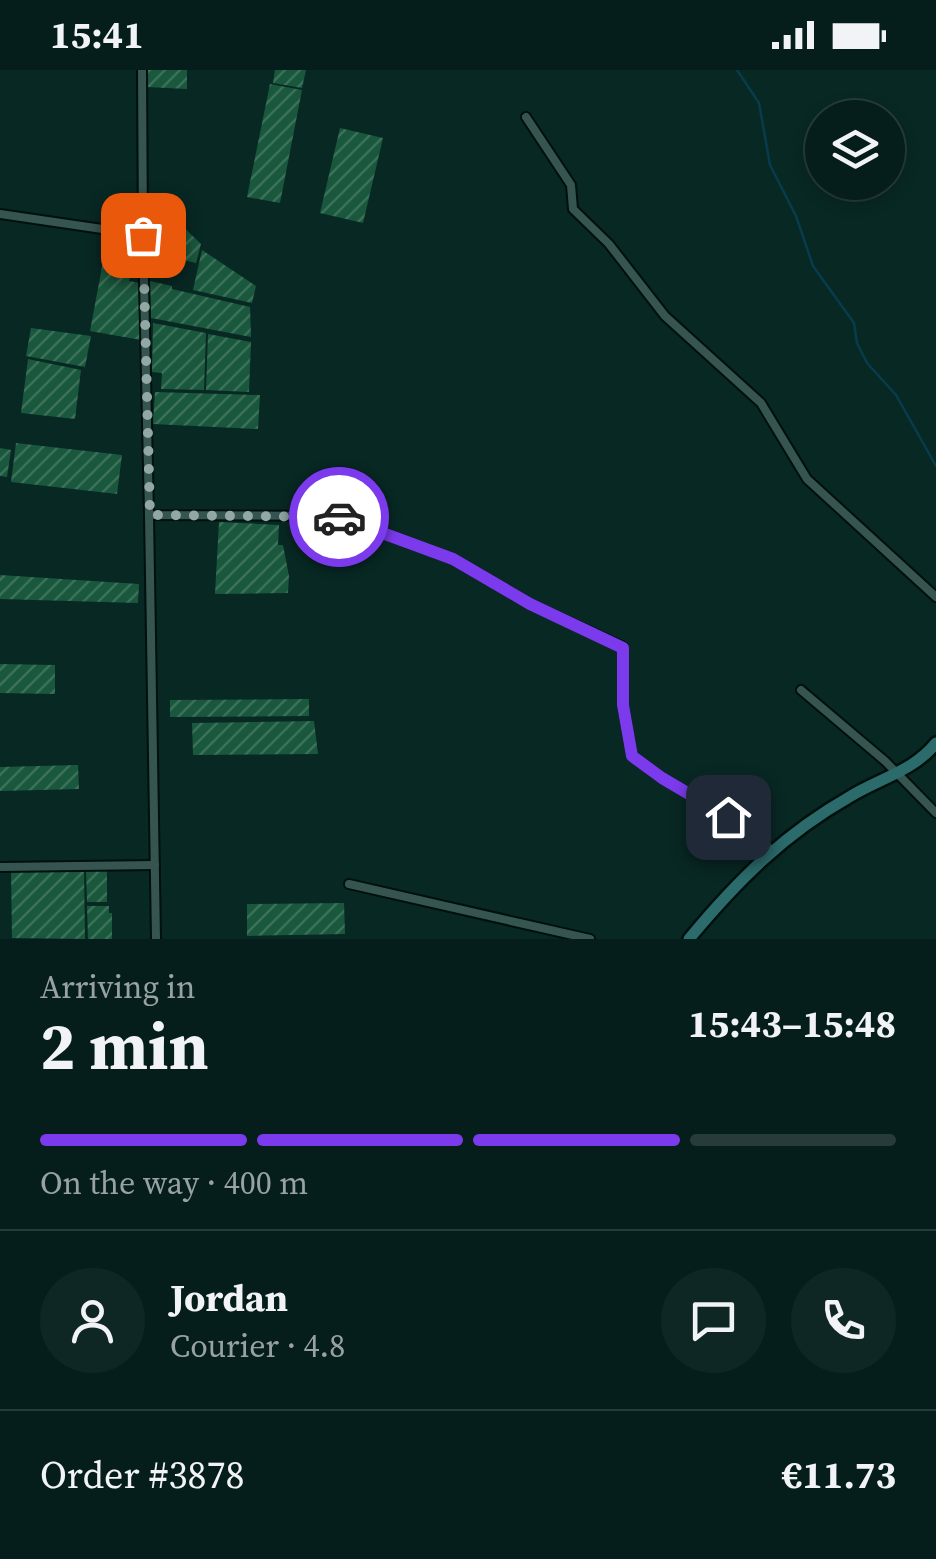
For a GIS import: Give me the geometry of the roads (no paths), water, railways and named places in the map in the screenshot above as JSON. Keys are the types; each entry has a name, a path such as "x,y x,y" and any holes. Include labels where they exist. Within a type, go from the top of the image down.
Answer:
{"main road":[{"path":"689,939 730,889 771,851 849,796 929,752 936,743"}],"street":[{"path":"142,70 156,939"},
{"path":"526,116 571,185 573,209 609,244 665,316 761,403 807,479 936,597"},
{"path":"0,214 143,235"},
{"path":"150,515 337,516 453,559 530,604 623,648 623,705 632,756 760,836 771,851"},
{"path":"801,690 897,772 936,813"},
{"path":"0,867 155,866"},
{"path":"349,884 590,939"}],"waterway":[{"path":"737,70 759,103 770,165 796,216 813,266 854,323 857,343 867,363 896,395 936,466"}]}
